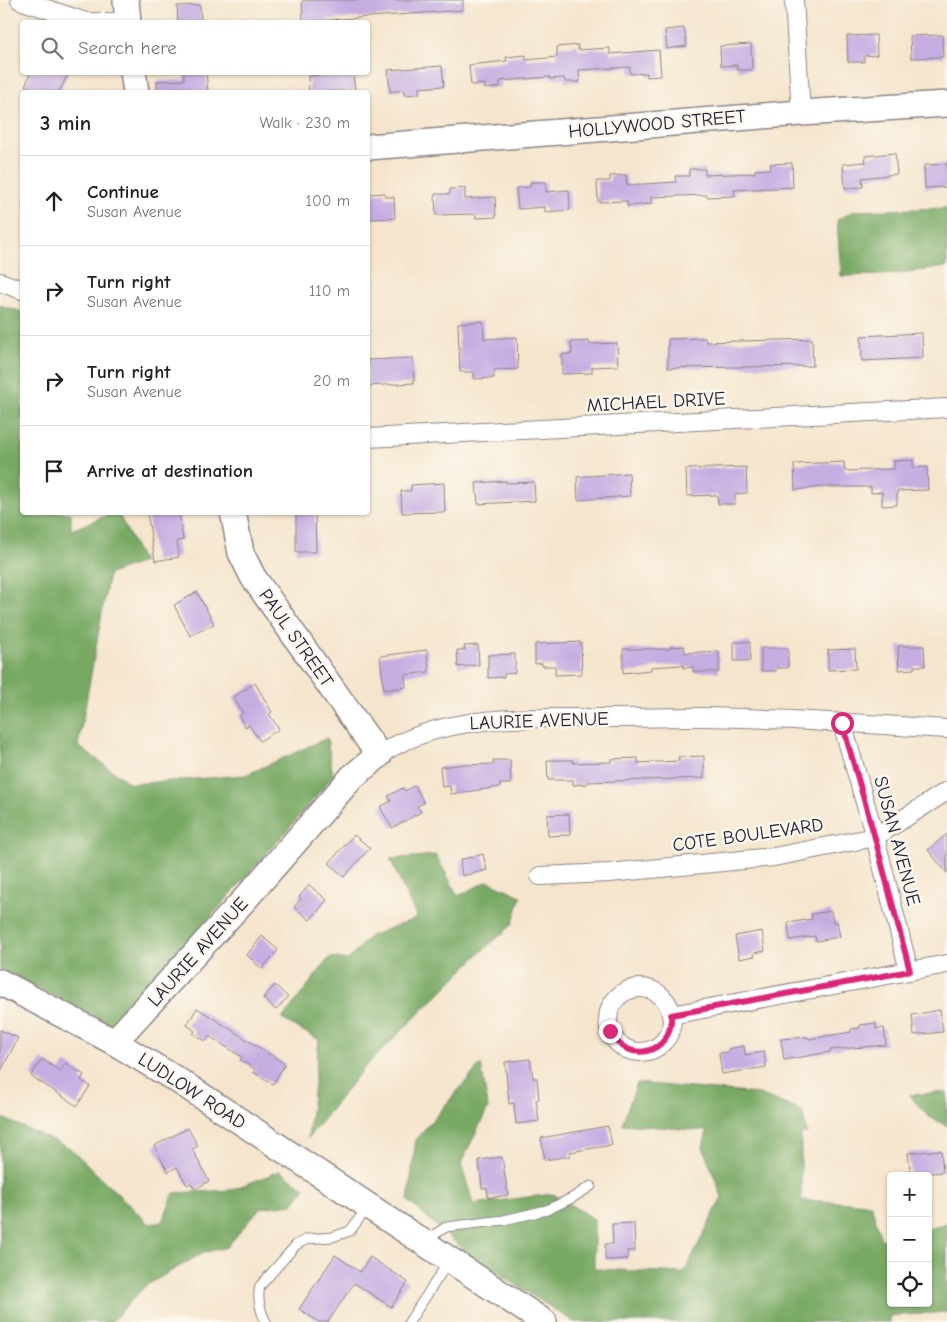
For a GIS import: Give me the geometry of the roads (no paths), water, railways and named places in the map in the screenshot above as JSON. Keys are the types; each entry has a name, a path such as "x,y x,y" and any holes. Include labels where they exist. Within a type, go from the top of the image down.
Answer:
{"street":[{"path":"20,0 80,20"},
{"path":"126,0 128,20"},
{"path":"794,0 801,113"},
{"path":"134,75 136,90"},
{"name":"HOLLYWOOD STREET","path":"370,147 801,113 947,104"},
{"path":"0,282 20,289"},
{"name":"MICHAEL DRIVE","path":"370,438 947,408"},
{"name":"PAUL STREET","path":"234,515 241,553 253,577 379,755"},
{"name":"LAURIE AVENUE","path":"114,1042 246,898 352,777 379,755 403,740 460,725 499,719 703,717 947,729"},
{"name":"SUSAN AVENUE","path":"842,723 910,971"},
{"name":"COTE BOULEVARD","path":"540,876 609,873 774,857 875,838 947,792"},
{"path":"671,1015 947,964"},
{"name":"LUDLOW ROAD","path":"0,982 114,1042 211,1103 544,1322"}],"lane":[{"path":"422,1242 446,1228 504,1220 547,1210 591,1186"},
{"path":"266,1322 262,1314 258,1293 260,1286 296,1244 307,1239 332,1237 350,1231 372,1210"},
{"path":"409,1322 450,1261"}]}
